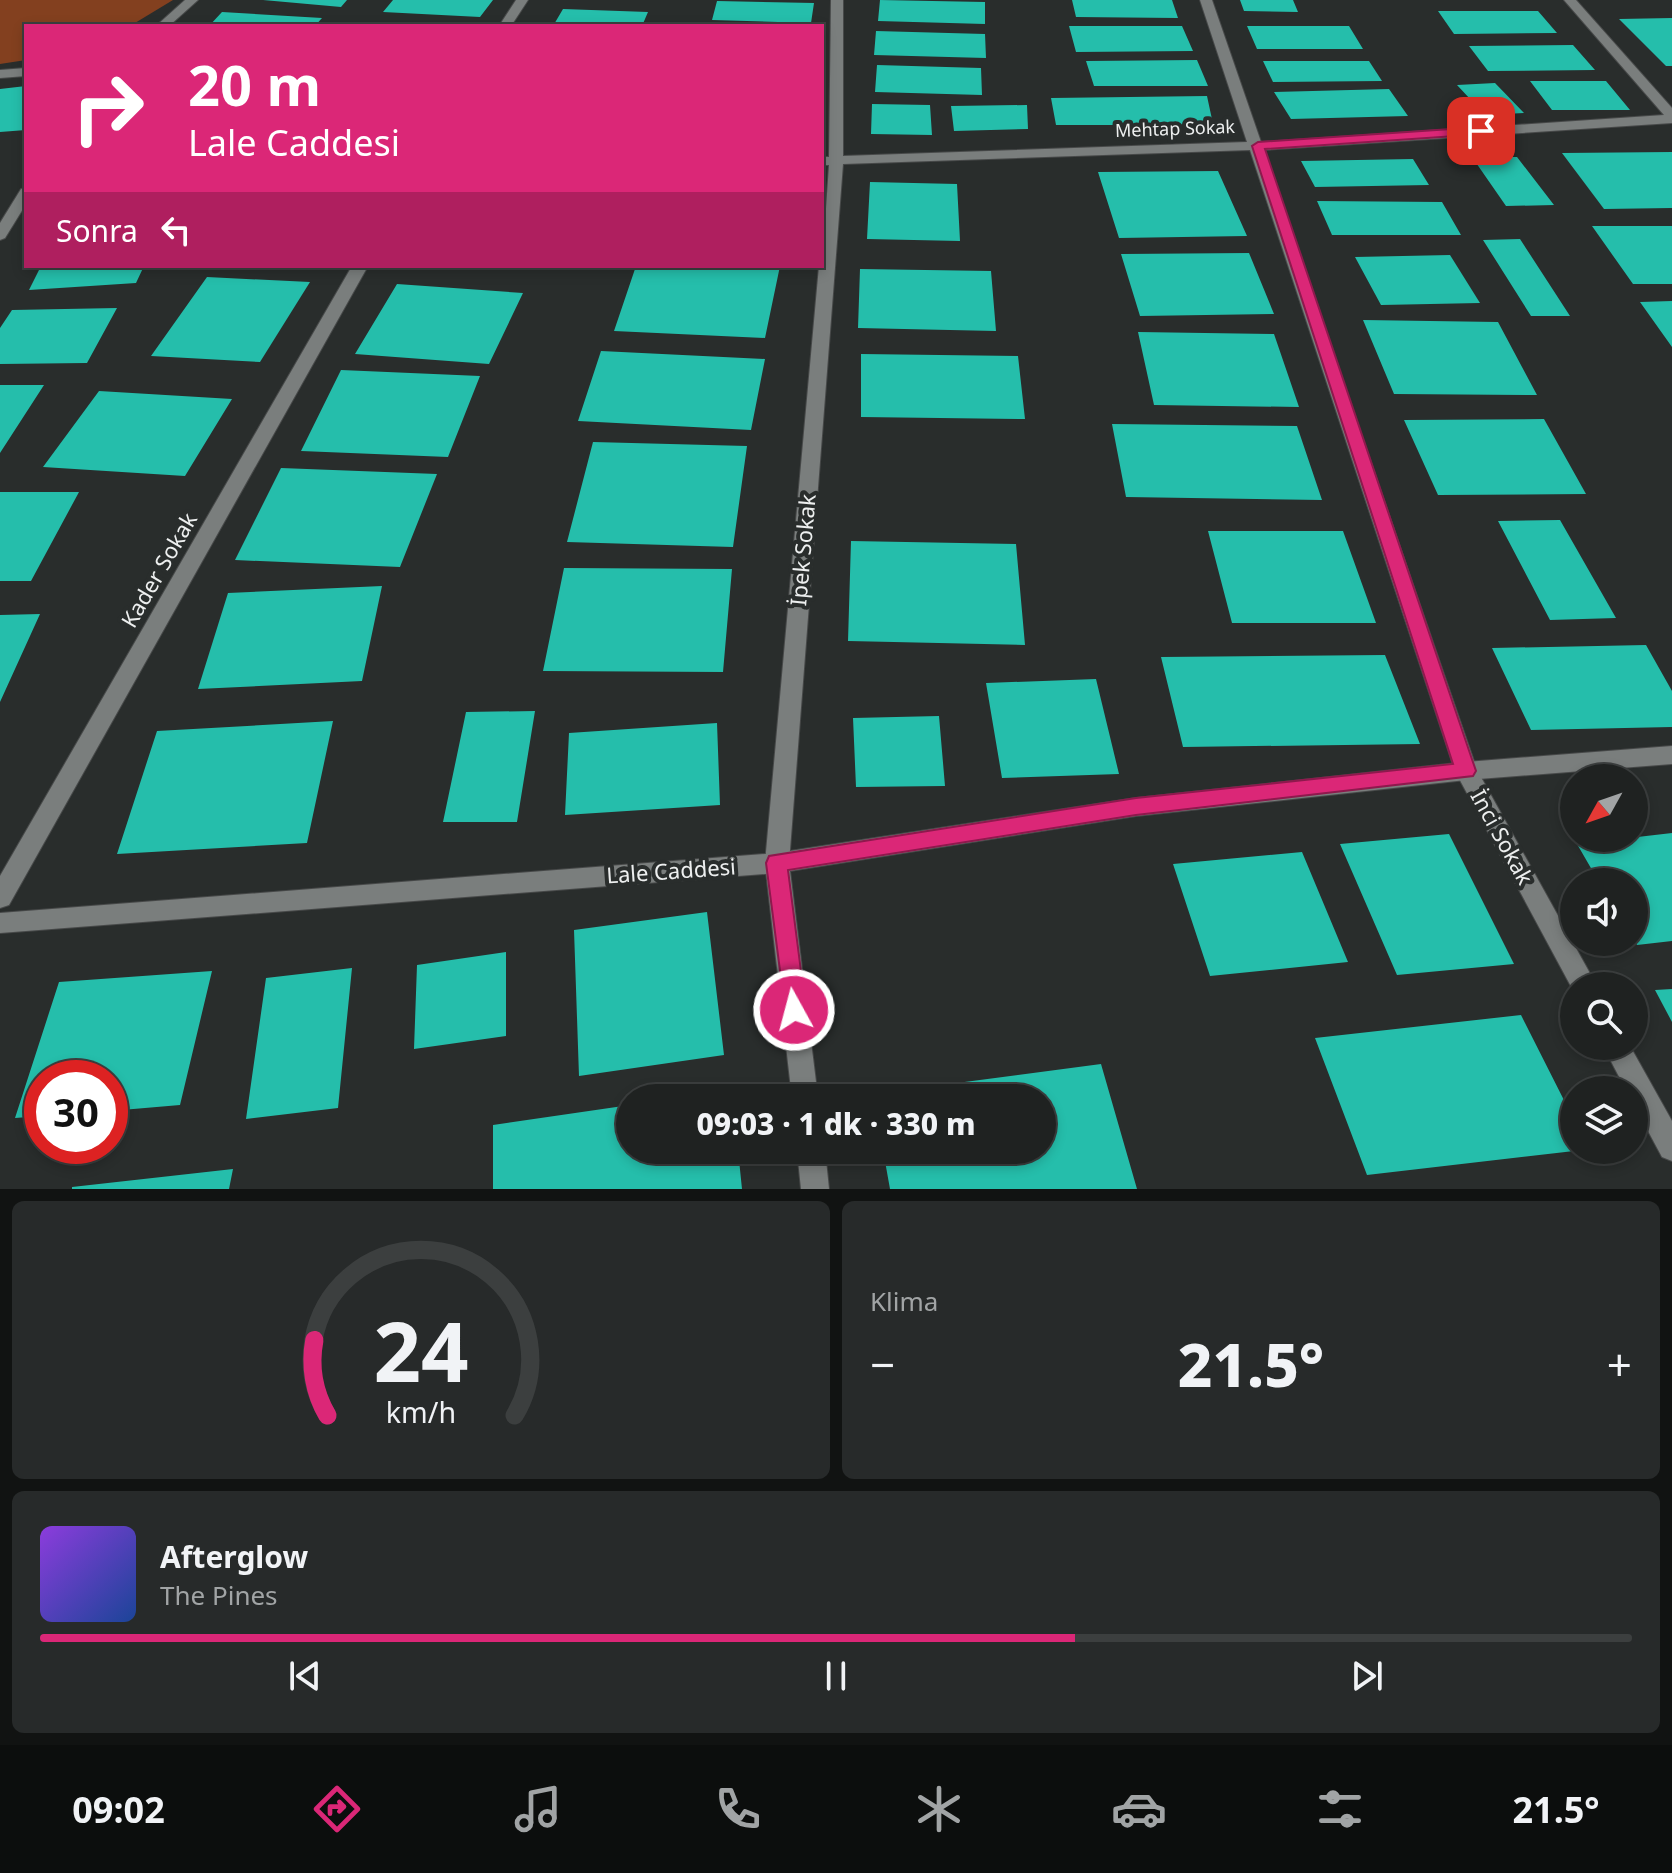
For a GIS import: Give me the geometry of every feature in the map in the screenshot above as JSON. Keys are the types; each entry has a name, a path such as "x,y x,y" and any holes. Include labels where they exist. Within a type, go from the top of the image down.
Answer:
{"street":[{"path":"164,24 192,0"},
{"path":"506,24 522,0"},
{"name":"İpek Sokak","path":"824,228 837,0"},
{"name":"İnci Sokak","path":"1206,0 1258,146 1466,771 1576,972"},
{"path":"1570,0 1672,118"},
{"path":"0,74 24,72"},
{"name":"Mehtap Sokak","path":"829,161 1258,146 1672,118"},
{"path":"0,235 23,201"},
{"name":"Kader Sokak","path":"0,898 359,268"},
{"name":"İpek Sokak","path":"803,1084 777,863 821,268"},
{"name":"Lale Caddesi","path":"0,923 777,863 1136,807 1466,771 1672,755"},
{"path":"1624,1060 1672,1148"},
{"path":"812,1164 815,1189"}],"shaded area":[{"path":"0,0 173,0 133,24 24,24 24,60 0,64"}],"building":[{"path":"263,0 347,0 341,7"},
{"path":"393,0 493,0 480,17 383,12"},
{"path":"880,0 985,2 985,24 878,21"},
{"path":"1072,0 1172,0 1178,18 1076,17"},
{"path":"1240,0 1293,0 1298,12 1244,11"},
{"path":"717,1 814,3 811,23 712,20"},
{"path":"563,9 648,12 643,24 554,24"},
{"path":"1438,11 1538,11 1557,33 1454,34"},
{"path":"222,12 322,18 317,24 211,24"},
{"path":"1672,18 1672,66 1666,66 1619,19"},
{"path":"1069,26 1182,26 1193,51 1076,52"},
{"path":"1247,26 1349,26 1363,49 1257,49"},
{"path":"876,31 985,34 986,58 874,55"},
{"path":"1573,45 1595,70 1488,71 1469,46"},
{"path":"1197,60 1208,86 1094,86 1086,61"},
{"path":"1263,61 1369,61 1382,81 1273,82"},
{"path":"877,65 981,68 982,95 875,92"},
{"path":"1530,81 1606,81 1630,110 1552,110"},
{"path":"1495,83 1524,113 1485,115 1457,85"},
{"path":"24,86 24,130 0,132 0,89"},
{"path":"1389,89 1408,116 1291,119 1274,92"},
{"path":"1207,96 1213,124 1056,125 1051,98"},
{"path":"872,104 930,105 932,135 871,134"},
{"path":"1027,105 1028,129 954,131 951,106"},
{"path":"1672,152 1672,208 1604,209 1562,153"},
{"path":"1472,157 1517,157 1554,205 1506,206"},
{"path":"1413,159 1429,185 1315,187 1301,161"},
{"path":"1218,171 1247,236 1119,238 1098,172"},
{"path":"870,182 957,184 960,241 867,239"},
{"path":"1317,201 1442,202 1461,235 1332,235"},
{"path":"1592,226 1672,226 1672,284 1633,284"},
{"path":"1520,239 1570,316 1531,316 1483,240"},
{"path":"1249,253 1274,314 1140,316 1121,254"},
{"path":"1450,255 1480,303 1381,305 1355,257"},
{"path":"40,268 143,268 136,283 29,290"},
{"path":"635,268 780,268 765,338 614,331"},
{"path":"860,269 991,271 996,331 858,328"},
{"path":"207,277 310,282 260,362 151,356"},
{"path":"397,284 523,293 489,364 355,354"},
{"path":"1672,301 1672,347 1640,302"},
{"path":"117,308 87,363 0,364 0,328 12,310"},
{"path":"1363,320 1498,322 1537,395 1394,394"},
{"path":"1138,332 1274,334 1299,407 1154,405"},
{"path":"601,351 765,359 751,430 578,421"},
{"path":"861,354 1018,356 1025,419 861,417"},
{"path":"341,370 480,376 448,457 301,451"},
{"path":"0,385 44,385 0,453"},
{"path":"99,391 232,399 185,476 43,467"},
{"path":"1544,419 1586,494 1438,495 1404,420"},
{"path":"1112,424 1297,426 1322,500 1126,497"},
{"path":"593,442 747,446 733,547 567,542"},
{"path":"281,468 437,474 400,567 235,560"},
{"path":"0,492 79,492 31,581 0,581"},
{"path":"1560,520 1616,618 1550,620 1498,521"},
{"path":"1208,531 1343,531 1376,623 1232,623"},
{"path":"851,541 1016,544 1025,645 848,641"},
{"path":"564,568 732,569 723,672 543,671"},
{"path":"382,586 362,681 198,689 228,593"},
{"path":"40,614 0,702 0,615"},
{"path":"1646,645 1672,691 1672,727 1531,730 1492,648"},
{"path":"1385,655 1420,744 1183,747 1161,657"},
{"path":"1096,679 1119,774 1002,778 986,683"},
{"path":"535,711 517,822 443,822 466,712"},
{"path":"939,716 945,786 856,787 853,718"},
{"path":"333,721 307,843 117,854 157,731"},
{"path":"717,723 720,805 565,815 569,733"},
{"path":"1672,833 1672,941 1648,944 1648,868 1591,868 1582,852 1648,852 1648,836"},
{"path":"1449,834 1514,964 1397,975 1340,844"},
{"path":"1302,852 1348,962 1210,976 1173,864"},
{"path":"707,912 724,1055 579,1076 574,930"},
{"path":"506,952 506,1036 414,1049 417,965"},
{"path":"352,968 338,1108 246,1119 266,978"},
{"path":"212,971 180,1105 128,1109 128,1060 34,1060 59,982"},
{"path":"1672,989 1672,1022 1655,990"},
{"path":"1521,1015 1560,1092 1560,1153 1367,1175 1315,1038"},
{"path":"1101,1064 1137,1189 890,1189 886,1164 1056,1164 1056,1084 949,1084"},
{"path":"24,1090 24,1117 15,1118"},
{"path":"616,1107 616,1164 739,1164 742,1189 493,1189 493,1125"},
{"path":"233,1169 229,1189 72,1189 72,1187"}],"route":[{"path":"794,1010 777,863 1136,807 1466,771 1258,146 1481,131"}]}
